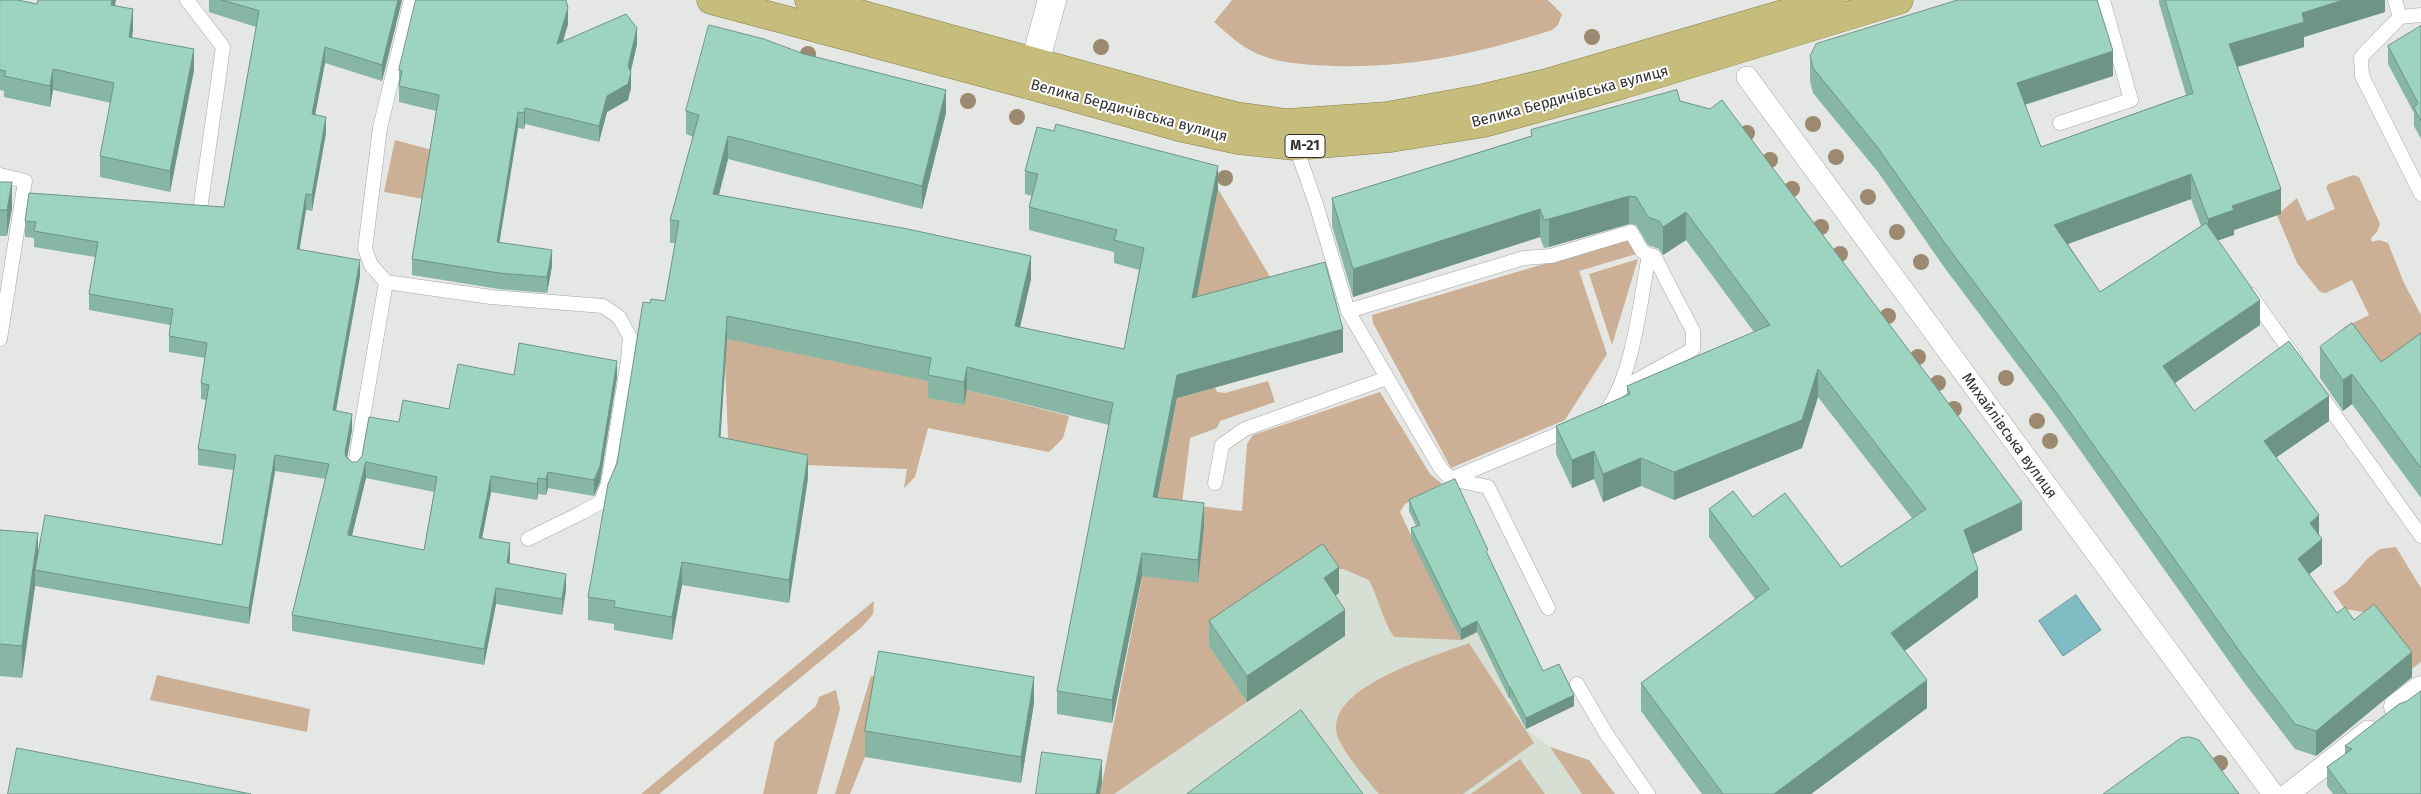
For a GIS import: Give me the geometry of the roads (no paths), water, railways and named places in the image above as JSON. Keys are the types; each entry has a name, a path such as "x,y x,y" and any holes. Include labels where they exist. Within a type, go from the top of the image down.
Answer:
{"highway":[{"name":"Велика Бердичівська вулиця","path":"711,0 1032,73 1236,116 1291,134 1391,138 1493,120 1621,85 1898,0"},
{"name":"Велика Бердичівська вулиця","path":"809,0 1032,73"},
{"name":"Велика Бердичівська вулиця","path":"1291,134 1479,99 1550,82 1831,0"}],"street":[{"path":"1032,73 1052,0"},
{"name":"Михайлівська вулиця","path":"1747,77 2273,794"},
{"path":"2288,794 2421,690"}],"lane":[{"path":"186,0 223,47 201,203"},
{"path":"412,0 380,128 365,249 370,265 386,282 491,297 603,306 618,317 630,337 628,361 608,484 601,502 528,539"},
{"path":"2060,122 2131,100 2103,0"},
{"path":"2395,0 2400,17"},
{"path":"2421,16 2400,17 2361,57 2362,76 2421,194"},
{"path":"1291,134 1316,204 1348,311 1441,469 1451,478 1488,487 1548,608"},
{"path":"0,174 25,181 0,339"},
{"path":"1348,311 1524,258 1551,256 1630,232 1642,251 1654,256 1693,331 1693,349 1619,390"},
{"path":"1451,478 1603,416 1619,390 1628,362 1649,255"},
{"path":"354,470 386,282"},
{"path":"2249,293 2300,366"},
{"path":"1216,483 1222,445 1245,429 1387,378"},
{"path":"2312,382 2421,536"},
{"path":"1577,684 1608,735 1648,794"}],"water":[{"path":"2076,595 2101,630 2063,656 2039,621"}]}
